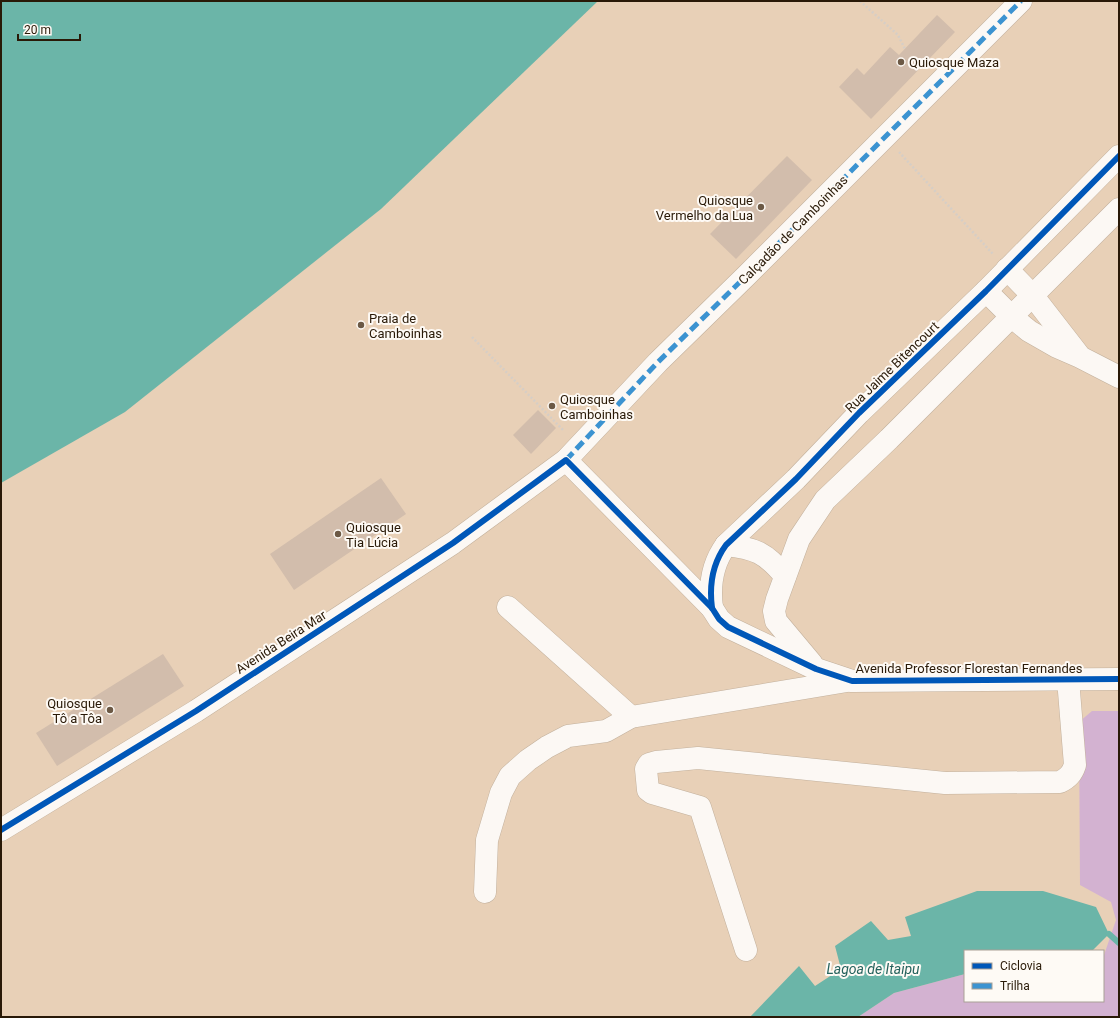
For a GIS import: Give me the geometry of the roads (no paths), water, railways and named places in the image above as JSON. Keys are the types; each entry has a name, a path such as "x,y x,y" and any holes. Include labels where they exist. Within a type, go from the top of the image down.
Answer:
{"street":[{"name":"Calçadão de Camboinhas","path":"566,460 658,362 1021,1"},
{"name":"Rua Jaime Bitencourt","path":"712,608 710,595 711,577 719,554 726,545 796,479 859,413 986,291 1119,156"},
{"path":"816,670 776,621 774,611 799,539 825,500 884,444 1119,209"},
{"path":"1007,269 1033,296 1080,357"},
{"path":"986,291 1012,317 1030,331 1056,347 1080,357 1119,377"},
{"name":"Avenida Professor Florestan Fernandes","path":"566,460 712,608 719,619 728,626 816,670 852,681 1119,678"},
{"name":"Avenida Beira Mar","path":"1,830 196,711 452,543 566,460"},
{"path":"726,545 745,547 764,555 785,576"},
{"path":"508,607 631,717"},
{"path":"728,626 740,632 753,632 765,628 776,621"},
{"path":"746,950 700,807 652,793 648,790 646,769 649,764 698,758 945,783 1060,782 1068,778 1073,772 1075,765 1068,679"},
{"path":"485,892 487,840 501,793 510,776 547,747 568,736 606,731 631,717 852,681"}],"water":[{"path":"1,1 598,1 381,209 125,412 1,483"},
{"name":"Lagoa de Itaipu","path":"977,891 1043,891 1096,907 1109,934 1093,950 964,950 964,974 894,993 858,1017 750,1017 799,966 815,986 841,969 835,946 871,921 888,940 911,936 905,917"}],"waterway":[{"path":"1109,934 1119,943"}],"place":[{"name":"Quiosque Maza","path":"901,62"},
{"name":"Quiosque Vermelho da Lua","path":"761,207"},
{"name":"Praia de Camboinhas","path":"361,325"},
{"name":"Quiosque Camboinhas","path":"552,406"},
{"name":"Quiosque Tia Lúcia","path":"338,534"},
{"name":"Quiosque Tô a Tôa","path":"110,710"}]}
